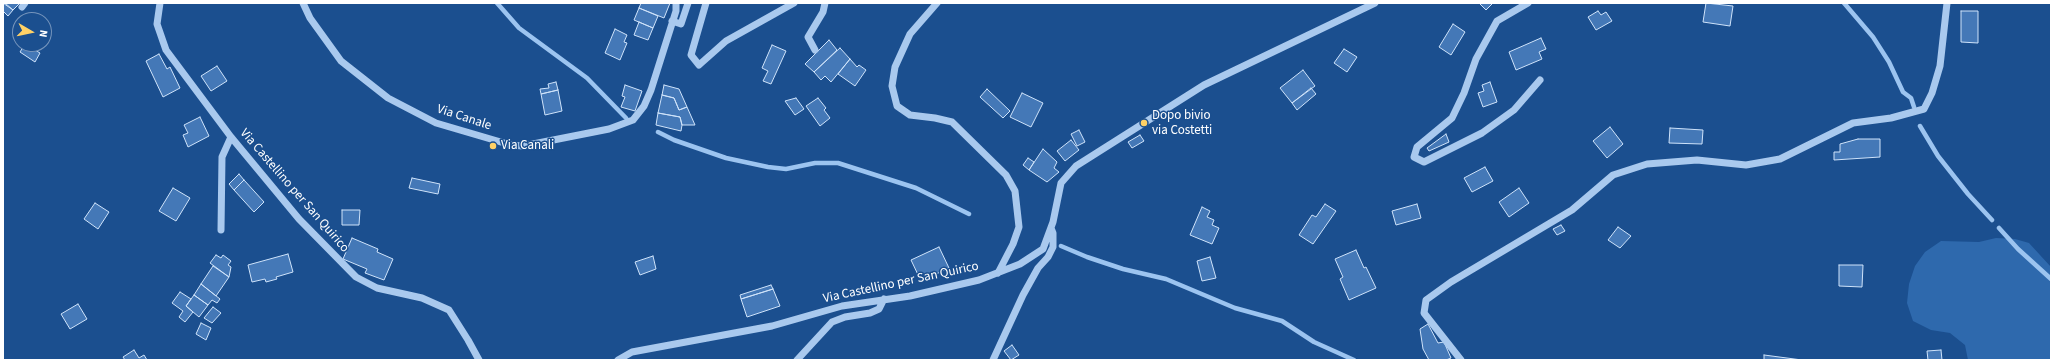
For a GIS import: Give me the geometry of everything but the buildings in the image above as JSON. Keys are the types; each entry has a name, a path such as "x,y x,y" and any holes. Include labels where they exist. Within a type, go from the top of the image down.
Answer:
{"street":[{"name":"Via Castellino per San Quirico","path":"160,3 157,24 166,50 231,137 299,219 356,277 377,288 422,298 449,310 479,360"},
{"name":"Via Canale","path":"303,3 310,18 341,61 388,98 436,123 511,145 523,146 609,129 633,120 644,106 651,90 676,11 676,3"},
{"path":"672,21 681,24 688,3"},
{"path":"706,3 691,55 699,65 726,41 794,3"},
{"path":"814,50 808,37 823,12 825,3"},
{"path":"937,3 910,34 895,67 892,86 897,106 910,115 952,122 1006,175 1015,191 1019,226 1013,244 998,273"},
{"name":"Via Castellino per San Quirico","path":"618,360 632,352 772,326 842,306 910,296 979,280 1020,264 1043,249 1051,228 1061,183 1076,166 1204,85 1375,3"},
{"path":"1528,3 1497,22 1476,59 1464,93 1452,118 1417,146 1414,157 1424,162 1482,133 1514,110 1540,80"},
{"path":"1461,360 1424,313 1426,300 1451,282 1572,210 1613,175 1647,164 1696,160 1746,165 1780,159 1853,123 1891,118 1924,109 1932,93 1940,66 1947,3"},
{"path":"220,230 222,157 231,137"},
{"path":"993,360 1030,282 1053,247 1053,233 1051,228"},
{"path":"797,360 832,322 845,317 870,314 879,309 884,299"}],"shaded area":[{"path":"1996,238 2015,239 2029,243 2051,267 2051,360 1968,360 1965,345 1950,333 1931,330 1913,321 1907,303 1909,284 1915,266 1925,252 1941,241 1979,242"}],"waterway":[{"path":"497,3 519,28 587,78 626,118"},
{"path":"1844,3 1873,37 1889,62 1903,92 1911,98 1914,107"},
{"path":"1920,126 1938,156 1968,194 1992,220"},
{"path":"658,132 674,140 726,158 768,167 786,169 815,163 838,163 916,188 969,214"},
{"path":"1999,228 2018,249 2051,279"},
{"path":"1061,246 1087,257 1123,269 1166,279 1235,308 1282,321 1314,342 1354,360"}],"place":[{"name":"Dopo bivio via Costetti","path":"1144,123"},
{"name":"Via Canali","path":"493,146"}]}
